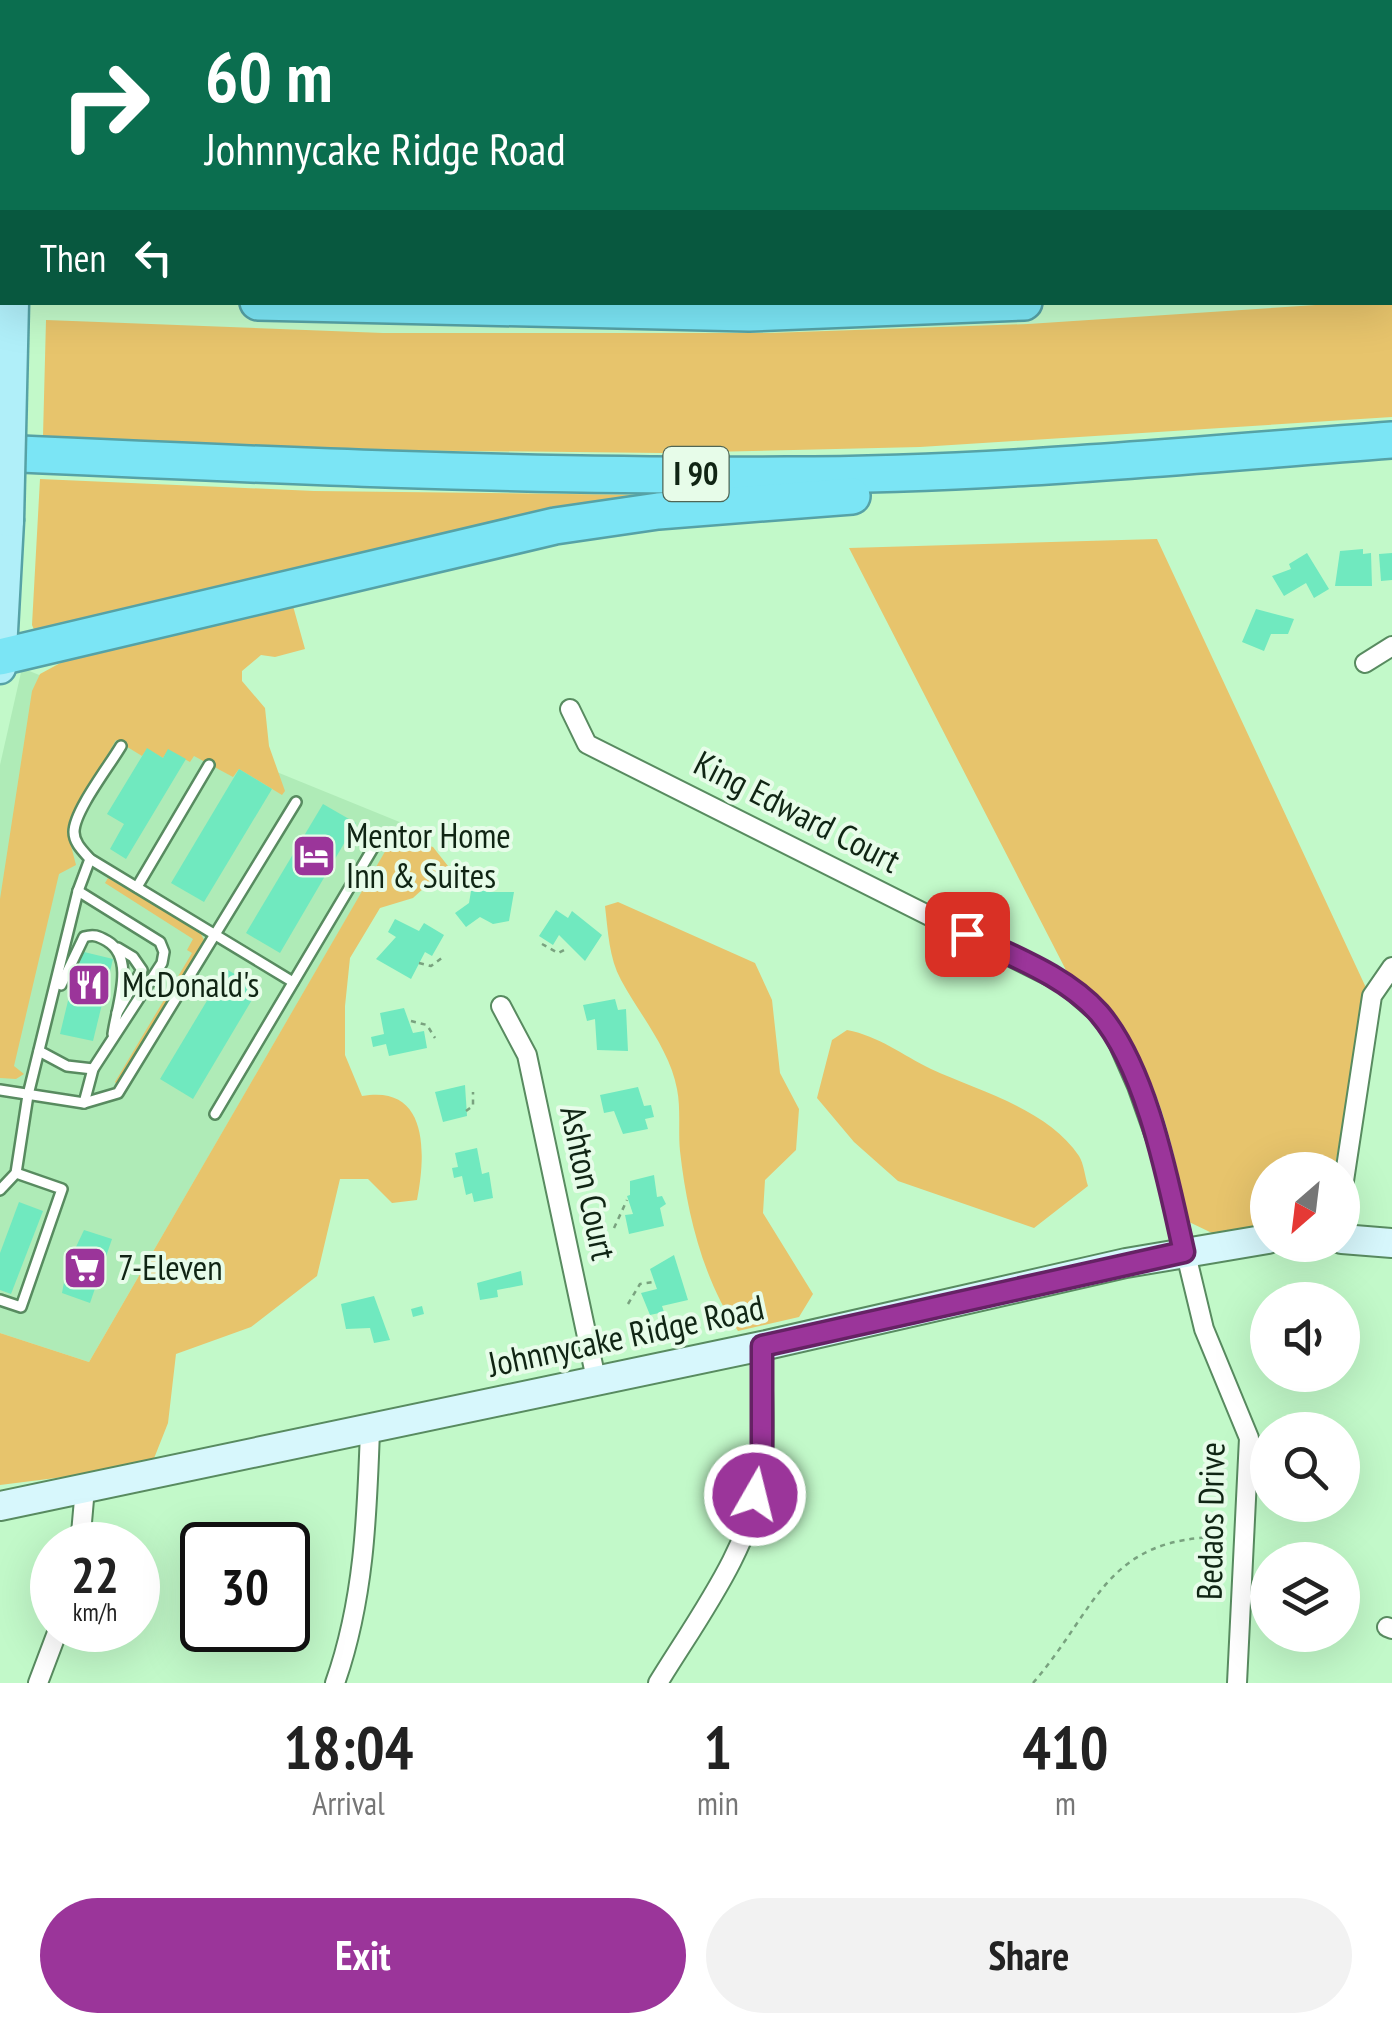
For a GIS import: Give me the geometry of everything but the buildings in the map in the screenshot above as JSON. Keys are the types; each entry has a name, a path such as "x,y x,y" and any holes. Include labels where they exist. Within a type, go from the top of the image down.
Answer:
{"highway":[{"path":"405,305 749,312 942,305"},
{"name":"I 90","path":"0,452 265,466 790,476 1134,460 1392,440"},
{"path":"0,661 480,541 570,524 658,511 1027,481 1355,443"}],"main road":[{"path":"0,661 14,305"},
{"path":"1360,1240 1392,1243"},
{"name":"Johnnycake Ridge Road","path":"0,1506 762,1346 1184,1252 1250,1242"}],"street":[{"path":"1365,663 1392,646"},
{"name":"King Edward Court","path":"570,709 587,744 1036,968 1083,998 1115,1036 1150,1119 1184,1252"},
{"path":"1348,1152 1372,996 1392,967"},
{"name":"Ashton Court","path":"501,1006 526,1055 596,1379"},
{"name":"Bedaos Drive","path":"1184,1252 1204,1329 1249,1438 1237,1683"},
{"path":"658,1683 716,1589 748,1519 762,1471 762,1346"},
{"path":"335,1683 356,1613 366,1530 370,1430"},
{"path":"82,1522 85,1488"},
{"path":"38,1683 50,1652"}],"lane":[{"path":"121,746 77,819 74,834 90,859 293,982"},
{"path":"138,887 209,765"},
{"path":"0,1090 84,1102 104,1100 129,1080 296,802"},
{"path":"215,1114 379,838"},
{"path":"0,1190 16,1174 28,1095 78,891 90,859"},
{"path":"78,891 160,942 164,952 162,963 93,1069 84,1102"},
{"path":"48,1017 80,940 96,935 134,956 142,970 116,1016"},
{"path":"112,1041 124,963 118,948"},
{"path":"39,1051 67,1066 93,1069"},
{"path":"0,1300 21,1307 62,1189 16,1174"}],"path":[{"path":"542,944 558,953 568,948"},
{"path":"418,963 430,966 443,957"},
{"path":"411,1021 427,1025 435,1038"},
{"path":"466,1111 473,1106 473,1092"},
{"path":"614,1228 628,1200"},
{"path":"628,1304 640,1284 653,1282"},
{"path":"1033,1683 1087,1604 1135,1556 1184,1536 1226,1537"}],"shaded area":[{"path":"1316,305 1392,305 1392,417 920,447 662,453 284,449 43,436 46,320 383,333 770,333 1028,324"},
{"path":"40,479 314,491 648,495 648,502 35,632 32,625"},
{"path":"1157,539 1368,992 1337,1152 1250,1152 1250,1231 1212,1233 1187,1221 1164,1119 1138,1054 1096,998 1069,976 849,548"},
{"path":"293,606 305,649 275,657 261,655 242,671 242,681 265,708 269,746 285,791 282,795 239,769 233,777 194,756 190,762 168,750 163,758 147,749 142,756 116,740 70,819 67,830 76,865 59,874 14,1066 24,1074 16,1079 0,1078 0,899 32,691 40,674 64,661"},
{"path":"22,668 402,823 89,1362 0,1333 0,765"},
{"path":"394,836 433,847 448,866 413,898 380,908 350,958 345,1055 362,1096 384,1095 400,1101 418,1126 422,1163 417,1200 392,1203 368,1179 340,1179 317,1276 251,1327 176,1354 168,1423 151,1466 0,1485 0,1333 89,1362"},
{"path":"108,878 200,932 204,940 118,1086 115,1082 192,953 187,950 193,939 105,883"},
{"path":"618,902 755,963 772,1000 780,1073 799,1109 796,1150 765,1180 763,1213 813,1294 799,1317 738,1331 715,1290 698,1245 687,1198 673,1075 611,954 605,906"},
{"path":"847,1030 880,1041 1050,1126 1079,1156 1088,1186 1034,1228 898,1181 854,1142 817,1098 832,1040"}],"place":[{"name":"Mentor Home Inn & Suites","path":"314,856"},
{"name":"McDonald's","path":"89,985"},
{"name":"7-Eleven","path":"85,1268"}],"route":[{"path":"755,1495 762,1471 762,1346 1184,1252 1163,1159 1115,1036 1098,1013 1063,983 967,934"}]}
